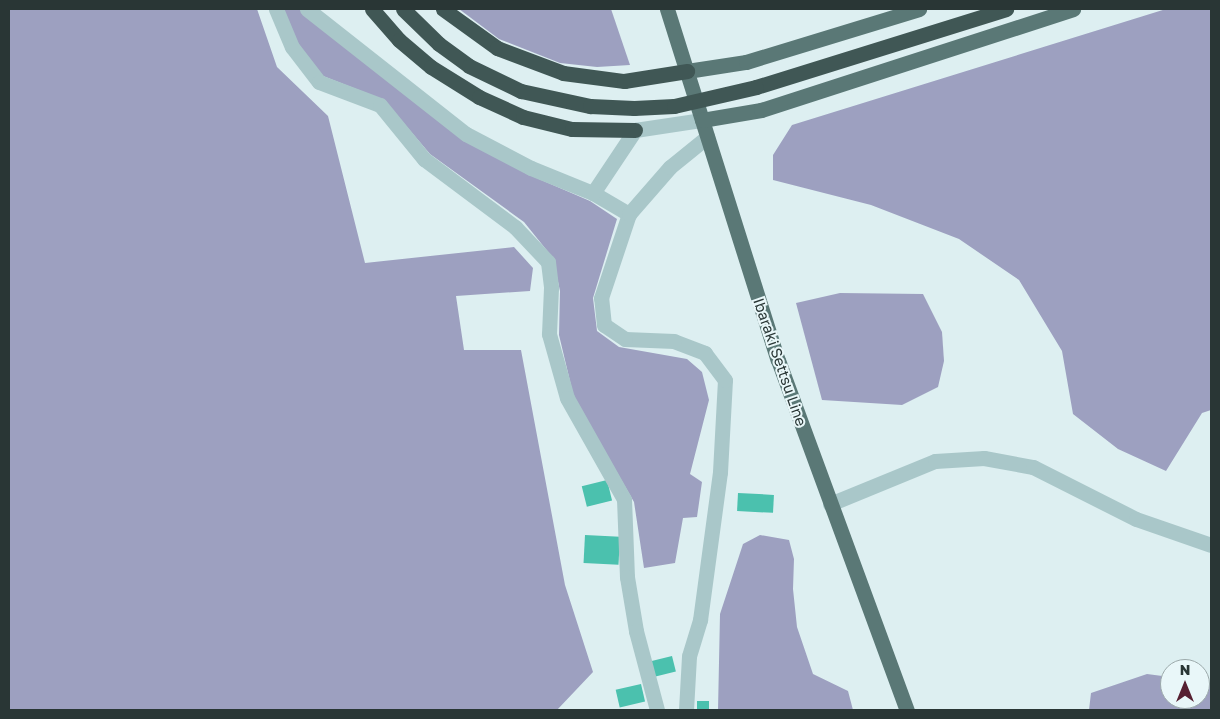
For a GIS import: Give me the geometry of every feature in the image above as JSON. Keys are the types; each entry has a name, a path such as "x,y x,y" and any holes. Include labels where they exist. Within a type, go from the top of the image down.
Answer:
{"highway":[{"path":"372,9 399,40 431,67 488,101 523,116 572,129 634,130"},
{"path":"403,9 439,44 469,66 521,91 590,106 634,108 674,106 756,87 1006,9"},
{"path":"443,9 497,48 563,73 624,81 687,71"}],"main road":[{"name":"Ibaraki Settsu Line","path":"667,9 778,360 907,710"},
{"path":"687,71 746,62 918,9"},
{"path":"702,120 761,110 1072,9"}],"street":[{"path":"276,9 292,47 319,82 380,105 424,158 515,228 548,262 551,288 550,334 567,398 624,499 627,577 636,631 657,710"},
{"path":"307,9 466,134 531,168 593,192 629,214"},
{"path":"593,192 634,130 702,120"},
{"path":"686,710 689,656 700,620 720,472 726,380 705,353 674,341 625,339 604,325 601,298 629,214 670,166 707,137"},
{"path":"830,504 935,461 984,458 1033,467 1136,519 1211,545"}],"shaded area":[{"path":"9,9 257,9 277,67 328,116 365,263 514,247 533,268 530,291 456,296 464,350 521,350 565,585 593,672 557,710 9,710"},
{"path":"283,9 300,9 525,173 590,201 617,219 593,298 597,331 619,347 687,359 702,372 709,400 690,474 702,482 697,517 683,518 675,563 644,568 634,502 574,398 559,335 560,291 553,258 524,222 430,154 384,100 323,76 299,47"},
{"path":"459,9 611,9 630,65 597,67 560,63 499,39"},
{"path":"1166,9 1211,9 1211,410 1202,413 1166,471 1118,449 1073,414 1062,351 1019,280 959,239 871,205 773,180 773,155 792,125"},
{"path":"840,293 923,294 942,332 944,361 938,387 902,405 822,400 796,303"},
{"path":"760,535 789,540 794,559 793,589 797,627 813,674 848,691 853,710 718,710 720,614 743,544"},
{"path":"1147,674 1160,676 1160,709 1210,709 1210,683 1211,710 1089,710 1091,693"}],"building":[{"path":"607,480 612,500 587,507 582,486"},
{"path":"738,493 774,495 773,513 737,511"},
{"path":"585,535 620,537 618,565 584,563"},
{"path":"672,656 676,672 654,677 650,662"},
{"path":"641,684 645,702 620,707 616,690"},
{"path":"697,701 709,701 709,710 697,710"}]}
